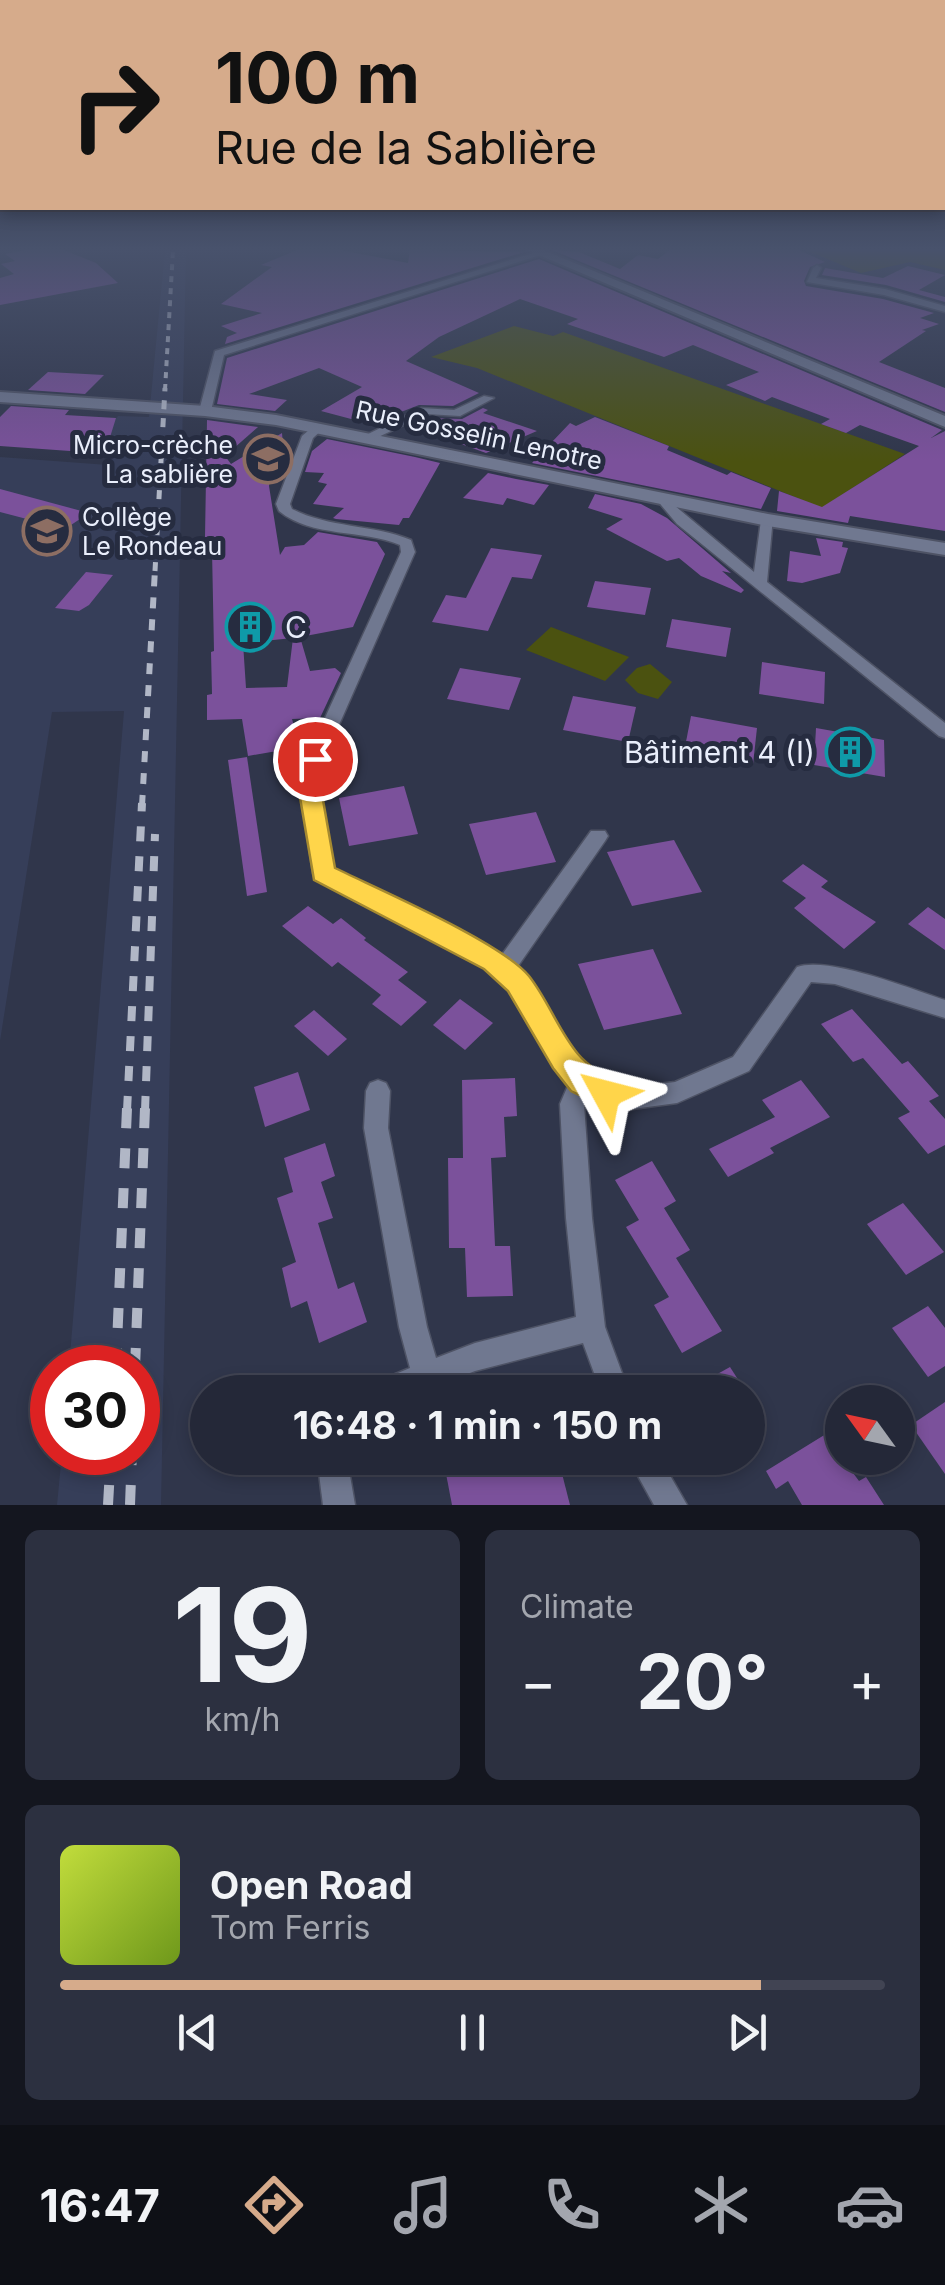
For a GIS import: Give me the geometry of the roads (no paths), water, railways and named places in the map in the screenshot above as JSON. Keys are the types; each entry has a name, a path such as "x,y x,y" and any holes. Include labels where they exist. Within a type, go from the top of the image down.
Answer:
{"main road":[{"path":"703,320 945,422"},
{"name":"Rue Gosselin Lenotre","path":"0,398 205,411 319,427 768,520 945,549"}],"street":[{"path":"205,411 217,356 321,320"},
{"path":"368,437 425,410 456,414 488,398"},
{"path":"319,427 308,436 283,504 286,511 334,526 394,536 406,543 408,552 315,759 305,762 323,873 503,970 538,1010 564,1058 582,1081 625,1100 677,1092 741,1064 805,974 835,975 945,1009"},
{"path":"662,499 682,521 945,732"},
{"path":"760,582 768,520"},
{"path":"503,970 598,836"},
{"path":"582,1081 572,1104 578,1218 591,1327 609,1375"},
{"path":"378,1091 376,1128 413,1327 427,1375"},
{"path":"430,1375 475,1357 591,1327"},
{"path":"334,1475 338,1505"},
{"path":"653,1475 670,1505"}],"railway":[{"path":"165,390 169,320"},
{"path":"155,571 165,388"},
{"path":"142,806 155,569"},
{"path":"127,1111 142,803"},
{"path":"145,1111 155,834"},
{"path":"117,1345 127,1108"},
{"path":"136,1345 145,1108"},
{"path":"108,1505 110,1475"},
{"path":"130,1505 131,1475"}],"place":[{"name":"Micro-crèche La sablière","path":"268,459"},
{"name":"Collège Le Rondeau","path":"47,531"},
{"name":"C","path":"250,627"},
{"name":"Bâtiment 4 (I)","path":"850,752"}]}
